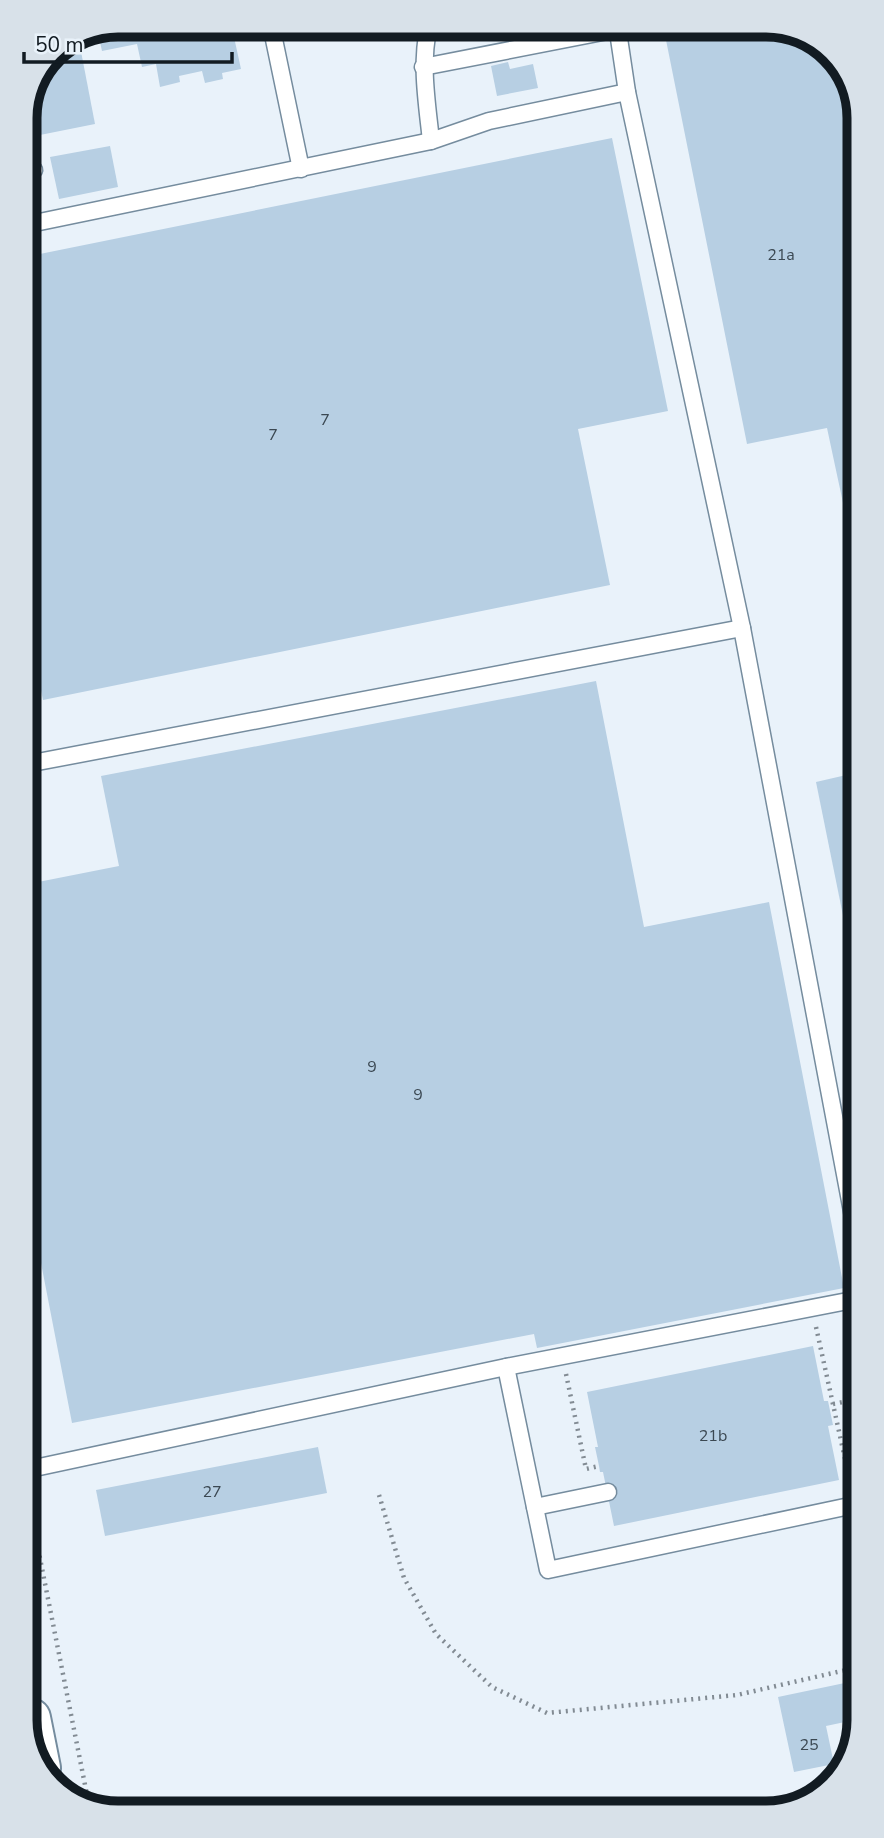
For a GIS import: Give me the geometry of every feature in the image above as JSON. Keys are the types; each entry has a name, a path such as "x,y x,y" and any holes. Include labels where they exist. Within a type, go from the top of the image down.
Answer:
{"lane":[{"path":"274,37 300,169"},
{"path":"426,37 424,66 431,141"},
{"path":"424,66 568,37"},
{"path":"619,37 627,92 742,628 847,1180"},
{"path":"37,223 431,141 489,121 627,92"},
{"path":"37,762 742,628"},
{"path":"37,1468 506,1367 847,1301"},
{"path":"506,1367 548,1570 847,1506"},
{"path":"535,1507 608,1492"}],"path":[{"path":"815,1321 847,1462"},
{"path":"563,1356 586,1469 599,1466"},
{"path":"833,1404 847,1401"},
{"path":"379,1495 404,1578 436,1634 492,1687 547,1713 737,1695 847,1670"},
{"path":"37,1543 87,1795"}],"building":[{"path":"174,37 175,40 189,37 234,37 241,69 222,73 223,79 205,83 202,71 179,76 180,82 160,87 156,64 142,67 137,44 102,51 99,39 102,38"},
{"path":"665,37 772,37 792,41 824,60 836,77 846,102 847,522 827,428 747,444"},
{"path":"80,46 95,124 37,136 37,112 43,87 60,60"},
{"path":"508,62 510,69 533,64 538,88 497,96 491,66"},
{"path":"612,138 668,411 578,429 610,585 43,700 37,671 37,255"},
{"path":"110,146 118,187 59,199 50,157"},
{"path":"596,681 644,927 769,902 844,1288 537,1348 534,1334 72,1423 41,1263 37,1264 37,882 119,866 101,776"},
{"path":"847,775 847,935 816,782"},
{"path":"813,1346 824,1401 828,1401 833,1425 828,1426 839,1480 614,1526 603,1472 600,1472 587,1392"},
{"path":"318,1447 327,1493 105,1536 96,1490"},
{"path":"847,1683 847,1722 826,1726 834,1764 794,1772 778,1697"}]}
